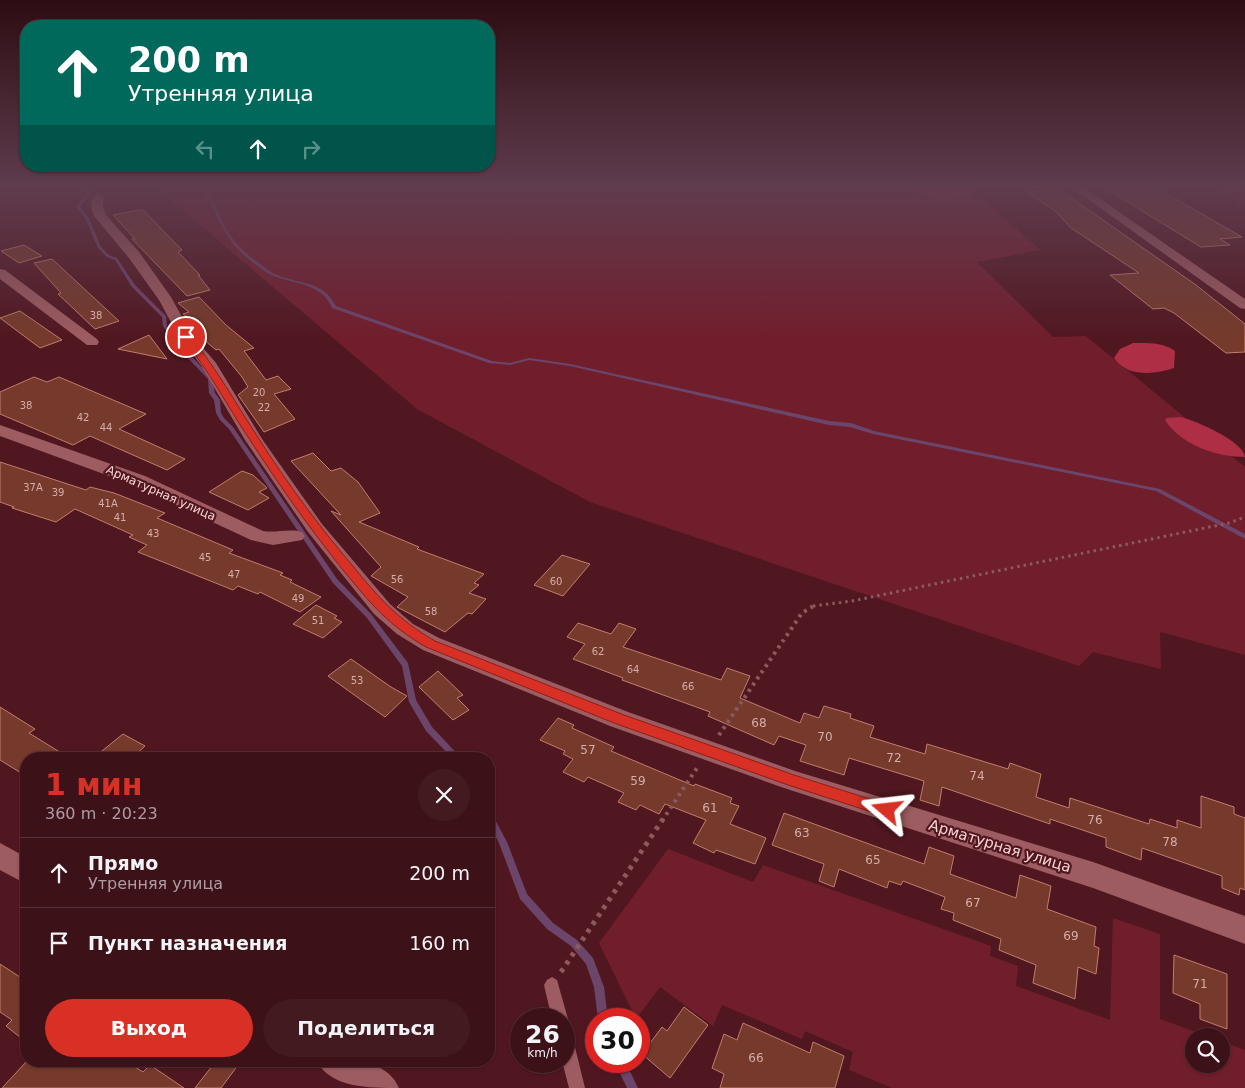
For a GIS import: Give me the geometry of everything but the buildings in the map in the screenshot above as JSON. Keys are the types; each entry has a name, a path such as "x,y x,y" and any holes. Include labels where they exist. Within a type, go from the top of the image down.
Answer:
{"street":[{"path":"119,238 134,255 166,300 186,337 208,363 306,532"},
{"path":"1149,238 1245,305"},
{"path":"0,272 92,342"},
{"name":"Арматурная улица","path":"0,430 138,480 258,536 273,539 306,532 405,630 422,639 619,719 793,781 1094,875 1245,930"},
{"path":"0,855 20,868"},
{"path":"344,1067 382,1088"}],"lane":[{"path":"552,985 557,1008"},
{"path":"573,1073 577,1088"}],"path":[{"path":"567,963 802,613 816,604 852,601 1229,523 1245,517"}],"shaded area":[{"path":"215,238 1026,238 1040,250 977,262 1053,337 1086,336 1245,467 1245,655 1160,632 1161,669 1093,652 1079,666 590,502 417,409"},
{"path":"1133,343 1155,344 1175,351 1174,368 1150,373 1126,369 1114,358 1120,349"},
{"path":"1181,417 1218,432 1236,444 1245,457 1223,455 1190,443 1172,429 1165,420 1167,418"},
{"path":"668,849 753,882 763,865 991,946 990,956 1018,966 1016,986 1110,1020 1113,918 1160,934 1160,1019 1185,1028 1185,1073 1230,1073 1230,1044 1245,1050 1245,1088 892,1088 849,1070 853,1052 805,1031 802,1039 722,1005 713,1026 660,987 644,1008 631,1008 599,943"}],"waterway":[{"path":"95,238 99,247 108,256 116,259 133,286 164,317 165,326 182,349 210,379 212,393 217,400 217,409 220,416 231,428 335,581 369,616 405,665 412,700 429,729 451,752"},
{"path":"231,238 245,254 268,272 276,277 312,286 328,297 334,307 491,362 510,364 529,359 570,365 829,423 851,425 873,432 1158,490 1245,537"},
{"path":"495,828 503,842 523,896 550,926 574,943 590,961 599,987 602,1008"},
{"path":"625,1073 633,1088"}],"route":[{"path":"186,337 208,363 254,440 315,528 382,609 405,630 431,644 619,719 793,781 887,810"}]}
